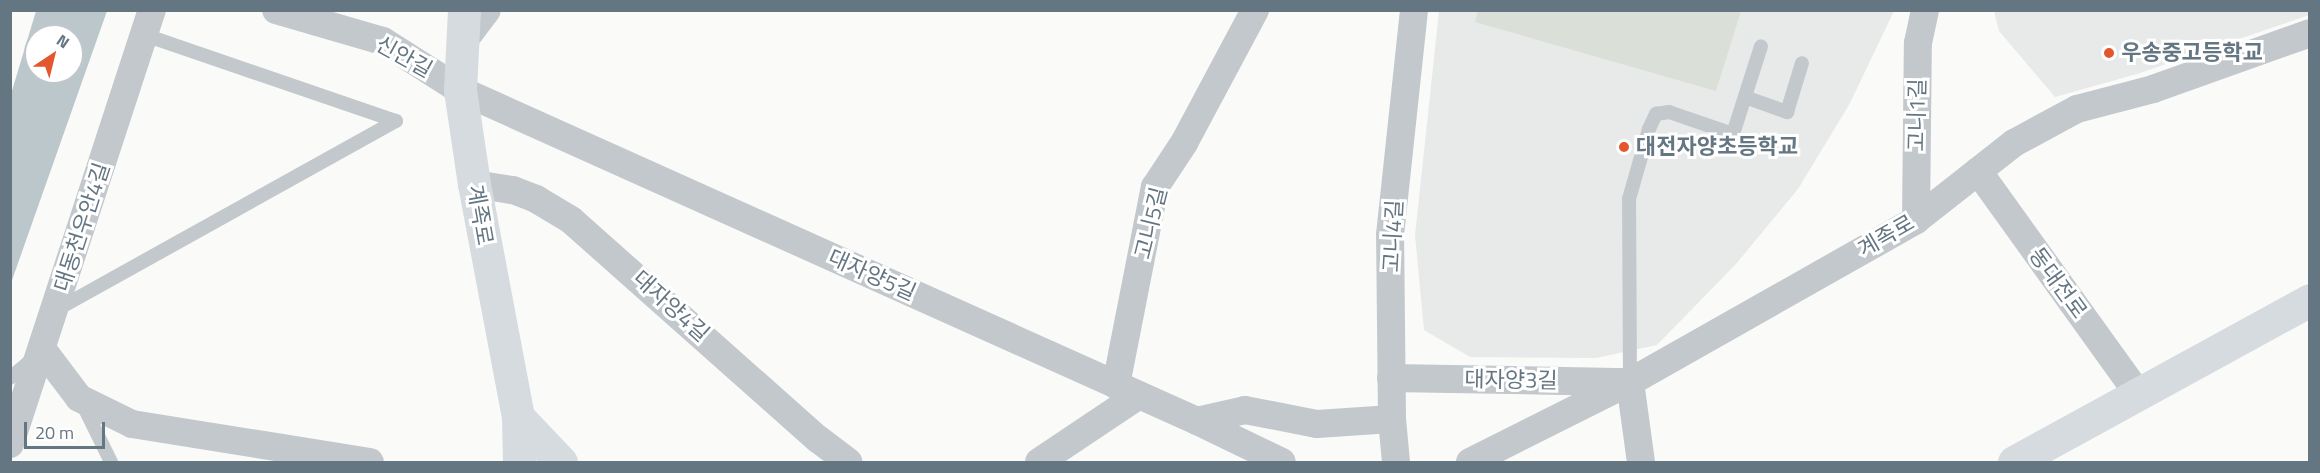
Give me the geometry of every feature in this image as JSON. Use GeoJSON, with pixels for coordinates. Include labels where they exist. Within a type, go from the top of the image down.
{"type":"FeatureCollection","features":[{"type":"Feature","properties":{"kind":"main road","name":"계족로"},"geometry":{"type":"LineString","coordinates":[[464,10],[460,90],[474,184],[518,417],[519,462]]}},
{"type":"Feature","properties":{"kind":"main road"},"geometry":{"type":"LineString","coordinates":[[2014,462],[2310,300]]}},
{"type":"Feature","properties":{"kind":"main road","name":"계족로"},"geometry":{"type":"LineString","coordinates":[[518,417],[535,462]]}},
{"type":"Feature","properties":{"kind":"main road"},"geometry":{"type":"LineString","coordinates":[[496,462],[518,417],[561,462]]}},
{"type":"Feature","properties":{"kind":"street","name":"신안길"},"geometry":{"type":"LineString","coordinates":[[276,10],[383,41],[460,90]]}},
{"type":"Feature","properties":{"kind":"street"},"geometry":{"type":"LineString","coordinates":[[462,43],[487,10]]}},
{"type":"Feature","properties":{"kind":"street","name":"고니5길"},"geometry":{"type":"LineString","coordinates":[[1127,390],[1155,187],[1184,143],[1255,10]]}},
{"type":"Feature","properties":{"kind":"street","name":"고니4길"},"geometry":{"type":"LineString","coordinates":[[1396,462],[1392,419],[1390,235],[1414,10]]}},
{"type":"Feature","properties":{"kind":"street","name":"고니1길"},"geometry":{"type":"LineString","coordinates":[[1916,219],[1918,44],[1925,10]]}},
{"type":"Feature","properties":{"kind":"street","name":"대동천우안4길"},"geometry":{"type":"LineString","coordinates":[[10,444],[148,23]]}},
{"type":"Feature","properties":{"kind":"street","name":"계족로"},"geometry":{"type":"LineString","coordinates":[[1470,462],[1630,382],[1916,219],[2014,143],[2077,109],[2153,89],[2310,33]]}},
{"type":"Feature","properties":{"kind":"street","name":"대자양5길"},"geometry":{"type":"LineString","coordinates":[[460,90],[1197,421],[1282,462]]}},
{"type":"Feature","properties":{"kind":"street","name":"동대전로"},"geometry":{"type":"LineString","coordinates":[[1978,171],[2138,394]]}},
{"type":"Feature","properties":{"kind":"street","name":"대자양4길"},"geometry":{"type":"LineString","coordinates":[[474,184],[513,190],[536,199],[571,220],[818,439],[848,462]]}},
{"type":"Feature","properties":{"kind":"street"},"geometry":{"type":"LineString","coordinates":[[41,352],[80,398],[132,424],[370,462]]}},
{"type":"Feature","properties":{"kind":"street","name":"대자양3길"},"geometry":{"type":"LineString","coordinates":[[1391,378],[1630,382]]}},
{"type":"Feature","properties":{"kind":"street"},"geometry":{"type":"LineString","coordinates":[[1630,382],[1641,462]]}},
{"type":"Feature","properties":{"kind":"street"},"geometry":{"type":"LineString","coordinates":[[1039,462],[1127,390]]}},
{"type":"Feature","properties":{"kind":"street"},"geometry":{"type":"LineString","coordinates":[[1197,421],[1245,410],[1317,424],[1392,419]]}},
{"type":"Feature","properties":{"kind":"lane"},"geometry":{"type":"LineString","coordinates":[[55,311],[396,122],[148,23]]}},
{"type":"Feature","properties":{"kind":"lane"},"geometry":{"type":"LineString","coordinates":[[1630,382],[1629,199],[1649,129],[1656,114],[1669,112],[1733,134],[1761,46]]}},
{"type":"Feature","properties":{"kind":"lane"},"geometry":{"type":"LineString","coordinates":[[1745,97],[1787,111],[1802,63]]}},
{"type":"Feature","properties":{"kind":"lane"},"geometry":{"type":"LineString","coordinates":[[10,378],[41,352]]}},
{"type":"Feature","properties":{"kind":"lane"},"geometry":{"type":"LineString","coordinates":[[80,398],[111,462]]}},
{"type":"Feature","properties":{"kind":"shaded area"},"geometry":{"type":"Polygon","coordinates":[[[1478,10],[1741,11],[1716,91],[1475,22],[1478,10]]]}},
{"type":"Feature","properties":{"kind":"shaded area","name":"우송중고등학교"},"geometry":{"type":"Polygon","coordinates":[[[2309,10],[2309,15],[2137,74],[2055,97],[1999,31],[1994,11],[2309,10]]]}},
{"type":"Feature","properties":{"kind":"shaded area"},"geometry":{"type":"Polygon","coordinates":[[[36,11],[107,11],[84,76],[84,24],[32,24],[36,11]]]}},
{"type":"Feature","properties":{"kind":"shaded area","name":"대전자양초등학교"},"geometry":{"type":"Polygon","coordinates":[[[1439,11],[1894,11],[1849,105],[1798,189],[1736,264],[1657,345],[1596,358],[1470,357],[1424,330],[1415,235],[1439,11]]]}},
{"type":"Feature","properties":{"kind":"shaded area"},"geometry":{"type":"Polygon","coordinates":[[[24,51],[24,84],[81,84],[11,283],[11,94],[24,51]]]}},
{"type":"Feature","properties":{"kind":"place","name":"우송중고등학교"},"geometry":{"type":"Point","coordinates":[2109,53]}},
{"type":"Feature","properties":{"kind":"place","name":"대전자양초등학교"},"geometry":{"type":"Point","coordinates":[1624,147]}}]}
